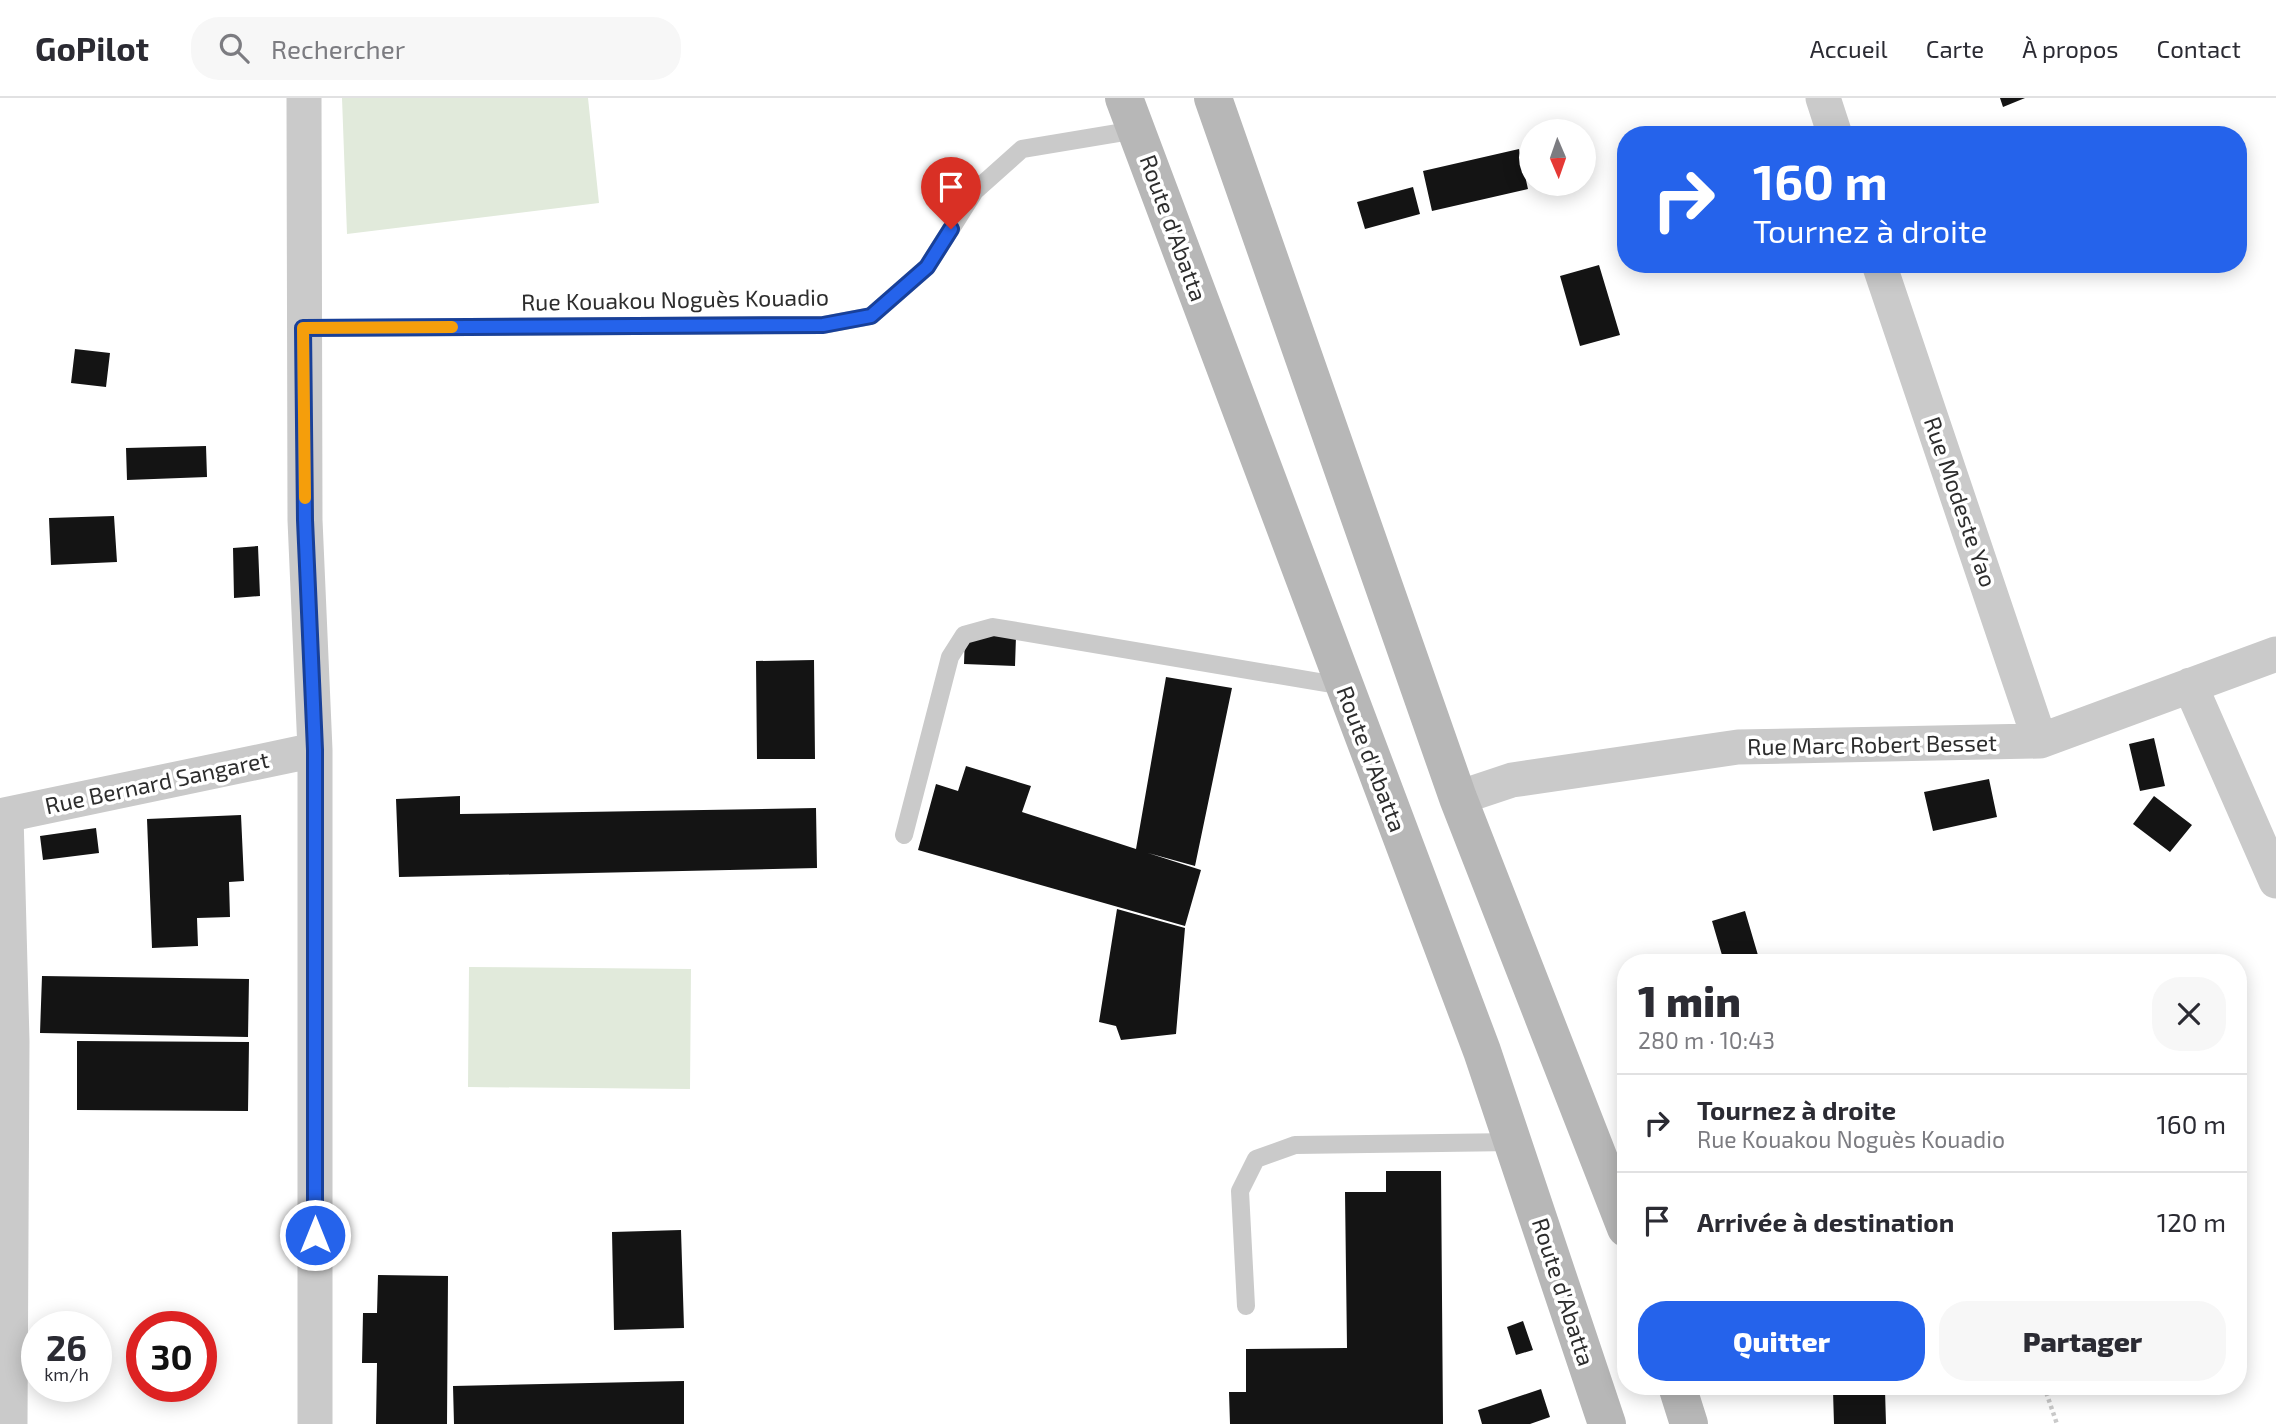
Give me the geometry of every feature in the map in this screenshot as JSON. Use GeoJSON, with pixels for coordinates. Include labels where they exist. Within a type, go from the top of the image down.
{"type":"FeatureCollection","features":[{"type":"Feature","properties":{"kind":"street"},"geometry":{"type":"LineString","coordinates":[[304,98],[305,520],[315,750],[316,1424]]}},
{"type":"Feature","properties":{"kind":"street"},"geometry":{"type":"LineString","coordinates":[[1213,98],[1458,798],[1617,1205]]}},
{"type":"Feature","properties":{"kind":"street"},"geometry":{"type":"LineString","coordinates":[[1823,98],[1832,126]]}},
{"type":"Feature","properties":{"kind":"street","name":"Route d'Abatta"},"geometry":{"type":"LineString","coordinates":[[1130,114],[1514,1142],[1607,1424]]}},
{"type":"Feature","properties":{"kind":"street","name":"Rue Modeste Yao"},"geometry":{"type":"LineString","coordinates":[[1882,273],[2040,741]]}},
{"type":"Feature","properties":{"kind":"street","name":"Rue Marc Robert Besset"},"geometry":{"type":"LineString","coordinates":[[1458,798],[1511,780],[1738,747],[2040,741],[2276,654]]}},
{"type":"Feature","properties":{"kind":"street"},"geometry":{"type":"LineString","coordinates":[[2190,685],[2276,881]]}},
{"type":"Feature","properties":{"kind":"street","name":"Rue Bernard Sangaret"},"geometry":{"type":"LineString","coordinates":[[3,815],[315,750]]}},
{"type":"Feature","properties":{"kind":"street"},"geometry":{"type":"LineString","coordinates":[[3,815],[12,1041],[10,1424]]}},
{"type":"Feature","properties":{"kind":"street"},"geometry":{"type":"LineString","coordinates":[[1680,1395],[1689,1424]]}},
{"type":"Feature","properties":{"kind":"lane","name":"Rue Kouakou Noguès Kouadio"},"geometry":{"type":"LineString","coordinates":[[303,328],[823,325],[871,316],[927,267],[975,191],[1023,149],[1130,114]]}},
{"type":"Feature","properties":{"kind":"lane"},"geometry":{"type":"LineString","coordinates":[[904,835],[950,657],[964,635],[993,627],[1343,686]]}},
{"type":"Feature","properties":{"kind":"lane"},"geometry":{"type":"LineString","coordinates":[[1246,1306],[1240,1191],[1256,1159],[1294,1145],[1514,1142]]}},
{"type":"Feature","properties":{"kind":"path"},"geometry":{"type":"LineString","coordinates":[[2047,1395],[2057,1424]]}},
{"type":"Feature","properties":{"kind":"green space"},"geometry":{"type":"Polygon","coordinates":[[[342,98],[588,98],[599,203],[347,234],[342,98]]]}},
{"type":"Feature","properties":{"kind":"green space"},"geometry":{"type":"Polygon","coordinates":[[[469,967],[691,969],[690,1089],[468,1087],[469,967]]]}},
{"type":"Feature","properties":{"kind":"building"},"geometry":{"type":"Polygon","coordinates":[[[2000,98],[2025,98],[2003,107],[2000,98]]]}},
{"type":"Feature","properties":{"kind":"building"},"geometry":{"type":"Polygon","coordinates":[[[1519,149],[1519,191],[1432,211],[1423,171],[1519,149]]]}},
{"type":"Feature","properties":{"kind":"building"},"geometry":{"type":"Polygon","coordinates":[[[1413,187],[1420,214],[1365,229],[1357,202],[1413,187]]]}},
{"type":"Feature","properties":{"kind":"building"},"geometry":{"type":"Polygon","coordinates":[[[1599,265],[1620,335],[1580,346],[1560,276],[1599,265]]]}},
{"type":"Feature","properties":{"kind":"building"},"geometry":{"type":"Polygon","coordinates":[[[75,349],[110,353],[106,387],[71,383],[75,349]]]}},
{"type":"Feature","properties":{"kind":"building"},"geometry":{"type":"Polygon","coordinates":[[[206,446],[207,477],[127,480],[126,448],[206,446]]]}},
{"type":"Feature","properties":{"kind":"building"},"geometry":{"type":"Polygon","coordinates":[[[114,516],[117,562],[51,565],[49,518],[114,516]]]}},
{"type":"Feature","properties":{"kind":"building"},"geometry":{"type":"Polygon","coordinates":[[[258,546],[260,596],[234,598],[233,548],[258,546]]]}},
{"type":"Feature","properties":{"kind":"building"},"geometry":{"type":"Polygon","coordinates":[[[965,635],[1016,636],[1015,666],[964,664],[965,635]]]}},
{"type":"Feature","properties":{"kind":"building"},"geometry":{"type":"Polygon","coordinates":[[[814,660],[815,759],[757,759],[756,661],[814,660]]]}},
{"type":"Feature","properties":{"kind":"building"},"geometry":{"type":"Polygon","coordinates":[[[1166,677],[1232,688],[1195,866],[1148,853],[1201,870],[1185,926],[918,850],[936,784],[958,791],[966,766],[1031,786],[1022,812],[1136,849],[1166,677]]]}},
{"type":"Feature","properties":{"kind":"building"},"geometry":{"type":"Polygon","coordinates":[[[2154,738],[2165,786],[2140,791],[2129,744],[2154,738]]]}},
{"type":"Feature","properties":{"kind":"building"},"geometry":{"type":"Polygon","coordinates":[[[1989,779],[1997,817],[1933,831],[1924,792],[1989,779]]]}},
{"type":"Feature","properties":{"kind":"building"},"geometry":{"type":"Polygon","coordinates":[[[460,796],[460,814],[816,808],[817,868],[399,877],[396,799],[460,796]]]}},
{"type":"Feature","properties":{"kind":"building"},"geometry":{"type":"Polygon","coordinates":[[[2154,796],[2192,825],[2170,852],[2133,824],[2154,796]]]}},
{"type":"Feature","properties":{"kind":"building"},"geometry":{"type":"Polygon","coordinates":[[[241,815],[244,881],[229,882],[230,917],[197,918],[198,946],[152,948],[147,819],[241,815]]]}},
{"type":"Feature","properties":{"kind":"building"},"geometry":{"type":"Polygon","coordinates":[[[96,828],[99,853],[43,860],[40,836],[96,828]]]}},
{"type":"Feature","properties":{"kind":"building"},"geometry":{"type":"Polygon","coordinates":[[[1117,909],[1185,928],[1176,1034],[1121,1040],[1116,1026],[1099,1022],[1117,909]]]}},
{"type":"Feature","properties":{"kind":"building"},"geometry":{"type":"Polygon","coordinates":[[[1745,911],[1758,954],[1722,954],[1712,921],[1745,911]]]}},
{"type":"Feature","properties":{"kind":"building"},"geometry":{"type":"Polygon","coordinates":[[[42,976],[249,979],[248,1037],[40,1033],[42,976]]]}},
{"type":"Feature","properties":{"kind":"building"},"geometry":{"type":"Polygon","coordinates":[[[77,1041],[249,1042],[248,1111],[77,1110],[77,1041]]]}},
{"type":"Feature","properties":{"kind":"building"},"geometry":{"type":"Polygon","coordinates":[[[1386,1171],[1441,1171],[1443,1424],[1230,1424],[1229,1392],[1246,1392],[1246,1349],[1347,1348],[1345,1192],[1386,1192],[1386,1171]]]}},
{"type":"Feature","properties":{"kind":"building"},"geometry":{"type":"Polygon","coordinates":[[[681,1230],[684,1328],[614,1330],[612,1232],[681,1230]]]}},
{"type":"Feature","properties":{"kind":"building"},"geometry":{"type":"Polygon","coordinates":[[[378,1275],[448,1276],[447,1424],[376,1424],[377,1363],[362,1363],[363,1313],[377,1313],[378,1275]]]}},
{"type":"Feature","properties":{"kind":"building"},"geometry":{"type":"Polygon","coordinates":[[[1523,1321],[1533,1350],[1516,1355],[1507,1327],[1523,1321]]]}},
{"type":"Feature","properties":{"kind":"building"},"geometry":{"type":"Polygon","coordinates":[[[684,1381],[684,1424],[454,1424],[453,1386],[684,1381]]]}},
{"type":"Feature","properties":{"kind":"building"},"geometry":{"type":"Polygon","coordinates":[[[1541,1389],[1550,1417],[1530,1424],[1482,1424],[1478,1410],[1541,1389]]]}},
{"type":"Feature","properties":{"kind":"building"},"geometry":{"type":"Polygon","coordinates":[[[1833,1395],[1885,1395],[1886,1424],[1834,1424],[1833,1395]]]}},
{"type":"Feature","properties":{"kind":"slow traffic"},"geometry":{"type":"LineString","coordinates":[[305,498],[303,328],[452,327]]}},
{"type":"Feature","properties":{"kind":"route"},"geometry":{"type":"LineString","coordinates":[[315,1235],[315,750],[305,520],[303,328],[823,325],[871,316],[927,267],[951,229]]}}]}
